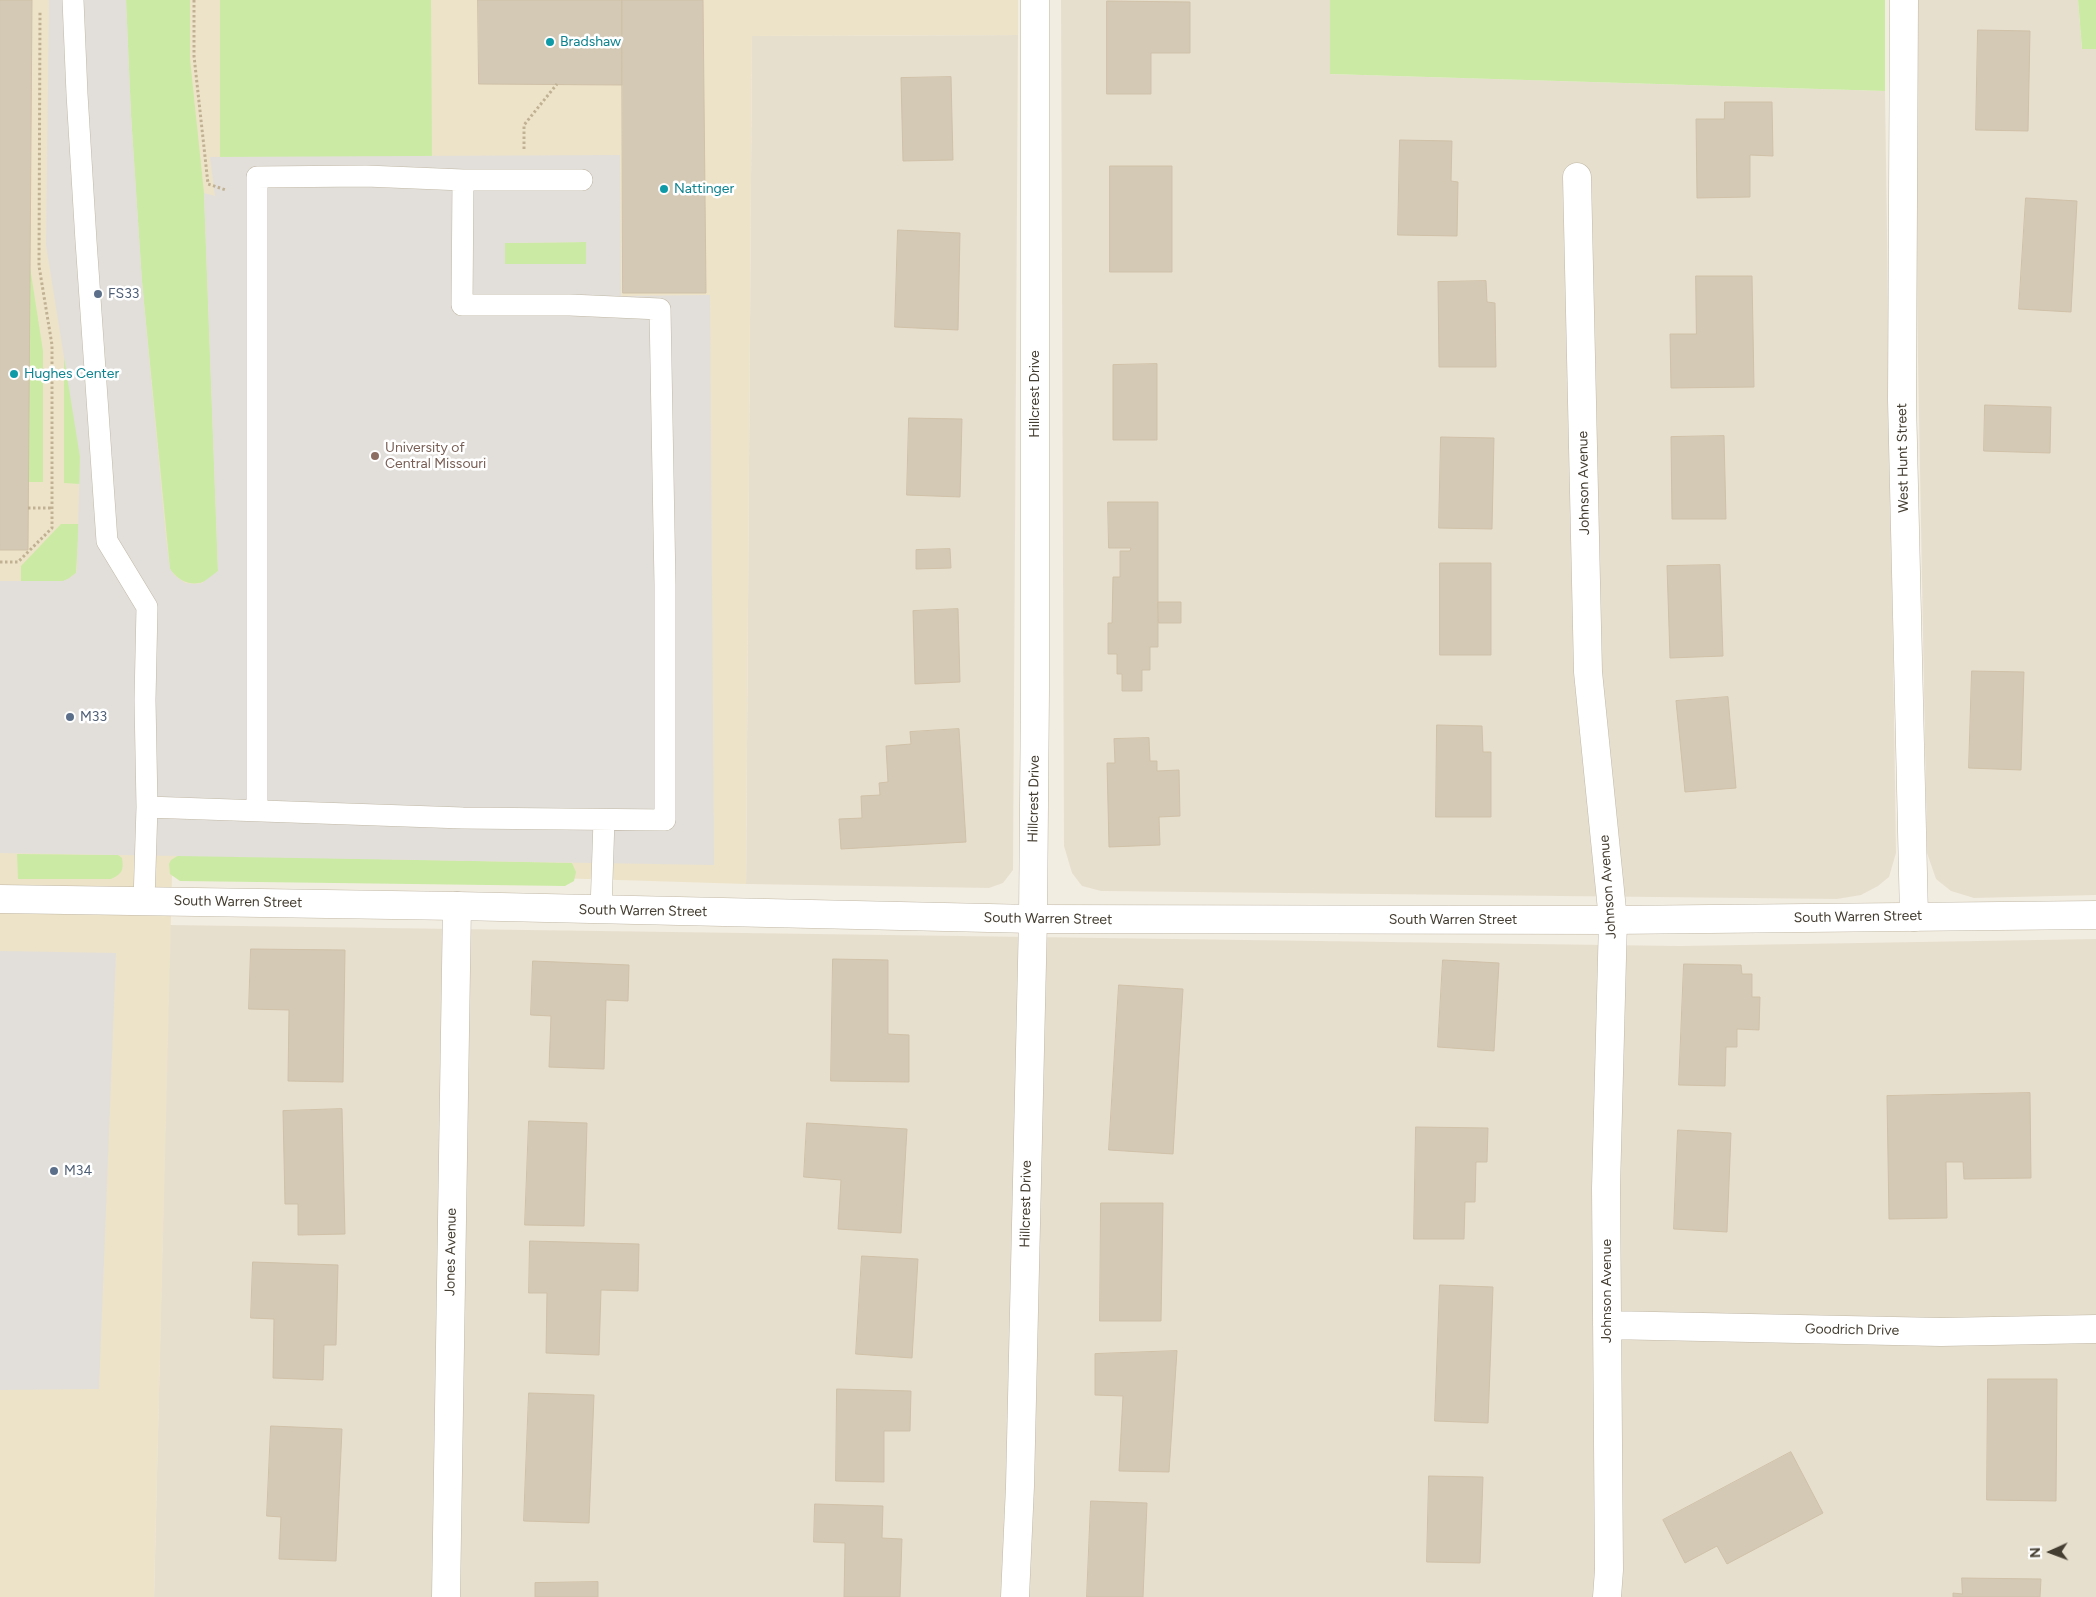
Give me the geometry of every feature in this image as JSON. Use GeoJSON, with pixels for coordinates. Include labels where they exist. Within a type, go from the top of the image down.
{"type":"FeatureCollection","features":[{"type":"Feature","properties":{"kind":"street","name":"Hillcrest Drive"},"geometry":{"type":"LineString","coordinates":[[1015,1597],[1020,1486],[1033,920],[1035,691],[1035,0]]}},
{"type":"Feature","properties":{"kind":"street","name":"West Hunt Street"},"geometry":{"type":"LineString","coordinates":[[1904,0],[1902,400],[1914,916]]}},
{"type":"Feature","properties":{"kind":"street","name":"Johnson Avenue"},"geometry":{"type":"LineString","coordinates":[[1577,177],[1588,672],[1614,920],[1606,1188],[1608,1597]]}},
{"type":"Feature","properties":{"kind":"street","name":"South Warren Street"},"geometry":{"type":"LineString","coordinates":[[0,899],[457,906],[1033,920],[1614,920],[2096,915]]}},
{"type":"Feature","properties":{"kind":"street","name":"Jones Avenue"},"geometry":{"type":"LineString","coordinates":[[446,1597],[457,906]]}},
{"type":"Feature","properties":{"kind":"street","name":"Goodrich Drive"},"geometry":{"type":"LineString","coordinates":[[1607,1325],[1941,1332],[2096,1329]]}},
{"type":"Feature","properties":{"kind":"lane"},"geometry":{"type":"LineString","coordinates":[[73,0],[84,212],[108,541],[147,607],[145,700],[147,807],[144,901]]}},
{"type":"Feature","properties":{"kind":"lane"},"geometry":{"type":"LineString","coordinates":[[257,811],[257,177],[366,176],[463,180],[582,180]]}},
{"type":"Feature","properties":{"kind":"lane"},"geometry":{"type":"LineString","coordinates":[[147,807],[463,818],[568,817],[604,820],[665,820],[665,585],[660,309],[462,305],[463,180]]}},
{"type":"Feature","properties":{"kind":"lane"},"geometry":{"type":"LineString","coordinates":[[601,910],[604,820]]}},
{"type":"Feature","properties":{"kind":"path"},"geometry":{"type":"LineString","coordinates":[[194,0],[194,56],[208,184],[257,201]]}},
{"type":"Feature","properties":{"kind":"path"},"geometry":{"type":"LineString","coordinates":[[0,562],[18,562],[52,528],[52,345],[39,266],[40,10]]}},
{"type":"Feature","properties":{"kind":"path"},"geometry":{"type":"LineString","coordinates":[[523,180],[524,125],[557,84]]}},
{"type":"Feature","properties":{"kind":"path"},"geometry":{"type":"LineString","coordinates":[[28,508],[52,508]]}},
{"type":"Feature","properties":{"kind":"shaded area","name":"University of Central Missouri"},"geometry":{"type":"Polygon","coordinates":[[[0,0],[1018,0],[1018,35],[752,36],[746,884],[459,875],[172,876],[154,1597],[0,1597],[0,0]]]}},
{"type":"Feature","properties":{"kind":"shaded area"},"geometry":{"type":"Polygon","coordinates":[[[49,0],[126,0],[131,115],[142,282],[166,539],[170,569],[175,576],[185,583],[202,583],[218,571],[204,193],[215,196],[210,157],[620,155],[621,296],[710,295],[714,865],[0,853],[0,581],[63,581],[76,573],[77,568],[80,457],[46,245],[49,0]],[[586,242],[505,243],[505,264],[586,264],[586,242]]]}},
{"type":"Feature","properties":{"kind":"shaded area"},"geometry":{"type":"Polygon","coordinates":[[[1061,0],[1330,0],[1330,74],[1885,91],[1896,853],[1889,877],[1878,886],[1861,895],[1837,899],[1101,891],[1082,886],[1072,873],[1064,846],[1061,0]]]}},
{"type":"Feature","properties":{"kind":"shaded area"},"geometry":{"type":"Polygon","coordinates":[[[1916,0],[2078,0],[2082,49],[2096,49],[2096,895],[1974,898],[1951,891],[1936,879],[1927,853],[1917,307],[1916,0]]]}},
{"type":"Feature","properties":{"kind":"shaded area"},"geometry":{"type":"Polygon","coordinates":[[[1018,35],[1013,870],[1003,883],[989,888],[746,884],[752,36],[1018,35]]]}},
{"type":"Feature","properties":{"kind":"shaded area"},"geometry":{"type":"Polygon","coordinates":[[[170,925],[1680,946],[2096,939],[2096,1597],[154,1597],[170,925]]]}},
{"type":"Feature","properties":{"kind":"shaded area","name":"M34"},"geometry":{"type":"Polygon","coordinates":[[[0,951],[116,953],[99,1389],[0,1390],[0,951]]]}},
{"type":"Feature","properties":{"kind":"green space"},"geometry":{"type":"Polygon","coordinates":[[[126,0],[190,0],[190,59],[204,193],[218,571],[206,581],[194,584],[181,580],[170,569],[142,282],[131,115],[126,0]]]}},
{"type":"Feature","properties":{"kind":"green space"},"geometry":{"type":"Polygon","coordinates":[[[220,0],[431,0],[432,157],[220,157],[220,0]]]}},
{"type":"Feature","properties":{"kind":"green space"},"geometry":{"type":"Polygon","coordinates":[[[1330,0],[1885,0],[1885,91],[1330,74],[1330,0]]]}},
{"type":"Feature","properties":{"kind":"green space"},"geometry":{"type":"Polygon","coordinates":[[[2078,0],[2096,0],[2096,49],[2082,49],[2078,0]]]}},
{"type":"Feature","properties":{"kind":"green space"},"geometry":{"type":"Polygon","coordinates":[[[586,242],[586,264],[505,264],[505,243],[586,242]]]}},
{"type":"Feature","properties":{"kind":"green space"},"geometry":{"type":"Polygon","coordinates":[[[30,267],[43,351],[43,482],[28,482],[30,267]]]}},
{"type":"Feature","properties":{"kind":"green space"},"geometry":{"type":"Polygon","coordinates":[[[64,354],[80,450],[80,484],[64,483],[64,354]]]}},
{"type":"Feature","properties":{"kind":"green space"},"geometry":{"type":"Polygon","coordinates":[[[61,524],[79,524],[76,573],[63,581],[21,581],[21,566],[61,524]]]}},
{"type":"Feature","properties":{"kind":"green space"},"geometry":{"type":"Polygon","coordinates":[[[17,854],[118,855],[122,858],[123,866],[120,873],[111,879],[18,879],[17,854]]]}},
{"type":"Feature","properties":{"kind":"green space"},"geometry":{"type":"Polygon","coordinates":[[[179,855],[572,863],[576,872],[574,881],[565,886],[180,881],[170,874],[169,864],[171,860],[179,855]]]}},
{"type":"Feature","properties":{"kind":"building","name":"Hughes Center"},"geometry":{"type":"Polygon","coordinates":[[[0,0],[32,0],[28,550],[0,550],[0,0]]]}},
{"type":"Feature","properties":{"kind":"building","name":"Bradshaw"},"geometry":{"type":"Polygon","coordinates":[[[478,0],[622,0],[622,85],[479,84],[478,0]]]}},
{"type":"Feature","properties":{"kind":"building","name":"Nattinger"},"geometry":{"type":"Polygon","coordinates":[[[622,0],[703,0],[706,293],[623,293],[622,0]]]}},
{"type":"Feature","properties":{"kind":"building"},"geometry":{"type":"Polygon","coordinates":[[[1107,1],[1190,2],[1190,53],[1151,53],[1151,94],[1107,94],[1107,1]]]}},
{"type":"Feature","properties":{"kind":"building"},"geometry":{"type":"Polygon","coordinates":[[[1978,30],[2030,31],[2028,131],[1976,130],[1978,30]]]}},
{"type":"Feature","properties":{"kind":"building"},"geometry":{"type":"Polygon","coordinates":[[[951,77],[953,160],[903,161],[901,78],[951,77]]]}},
{"type":"Feature","properties":{"kind":"building"},"geometry":{"type":"Polygon","coordinates":[[[1725,102],[1772,102],[1773,156],[1750,155],[1750,197],[1697,198],[1696,119],[1724,119],[1725,102]]]}},
{"type":"Feature","properties":{"kind":"building"},"geometry":{"type":"Polygon","coordinates":[[[1400,140],[1452,141],[1451,181],[1458,182],[1457,236],[1398,235],[1400,140]]]}},
{"type":"Feature","properties":{"kind":"building"},"geometry":{"type":"Polygon","coordinates":[[[1110,166],[1172,166],[1172,272],[1110,272],[1110,166]]]}},
{"type":"Feature","properties":{"kind":"building"},"geometry":{"type":"Polygon","coordinates":[[[2026,198],[2077,201],[2071,312],[2019,309],[2026,198]]]}},
{"type":"Feature","properties":{"kind":"building"},"geometry":{"type":"Polygon","coordinates":[[[898,230],[960,233],[958,330],[895,327],[898,230]]]}},
{"type":"Feature","properties":{"kind":"building"},"geometry":{"type":"Polygon","coordinates":[[[1696,276],[1752,276],[1754,387],[1671,388],[1670,334],[1696,334],[1696,276]]]}},
{"type":"Feature","properties":{"kind":"building"},"geometry":{"type":"Polygon","coordinates":[[[1486,281],[1487,302],[1495,303],[1496,367],[1439,367],[1438,282],[1486,281]]]}},
{"type":"Feature","properties":{"kind":"building"},"geometry":{"type":"Polygon","coordinates":[[[1157,364],[1157,440],[1113,440],[1113,365],[1157,364]]]}},
{"type":"Feature","properties":{"kind":"building"},"geometry":{"type":"Polygon","coordinates":[[[1985,405],[2051,407],[2050,453],[1984,451],[1985,405]]]}},
{"type":"Feature","properties":{"kind":"building"},"geometry":{"type":"Polygon","coordinates":[[[909,418],[962,419],[960,497],[907,495],[909,418]]]}},
{"type":"Feature","properties":{"kind":"building"},"geometry":{"type":"Polygon","coordinates":[[[1724,436],[1726,519],[1672,519],[1671,437],[1724,436]]]}},
{"type":"Feature","properties":{"kind":"building"},"geometry":{"type":"Polygon","coordinates":[[[1441,437],[1494,438],[1492,529],[1439,528],[1441,437]]]}},
{"type":"Feature","properties":{"kind":"building"},"geometry":{"type":"Polygon","coordinates":[[[1108,502],[1158,502],[1158,647],[1150,647],[1150,670],[1142,670],[1142,691],[1122,691],[1122,674],[1117,674],[1117,654],[1108,654],[1108,623],[1112,623],[1113,577],[1120,577],[1120,551],[1130,551],[1131,548],[1109,548],[1108,502]]]}},
{"type":"Feature","properties":{"kind":"building"},"geometry":{"type":"Polygon","coordinates":[[[950,549],[951,568],[916,569],[916,550],[950,549]]]}},
{"type":"Feature","properties":{"kind":"building"},"geometry":{"type":"Polygon","coordinates":[[[1440,563],[1491,563],[1491,655],[1440,655],[1440,563]]]}},
{"type":"Feature","properties":{"kind":"building"},"geometry":{"type":"Polygon","coordinates":[[[1720,565],[1723,656],[1670,658],[1667,566],[1720,565]]]}},
{"type":"Feature","properties":{"kind":"building"},"geometry":{"type":"Polygon","coordinates":[[[1158,602],[1181,602],[1181,623],[1159,623],[1158,602]]]}},
{"type":"Feature","properties":{"kind":"building"},"geometry":{"type":"Polygon","coordinates":[[[958,609],[960,682],[915,684],[913,611],[958,609]]]}},
{"type":"Feature","properties":{"kind":"building"},"geometry":{"type":"Polygon","coordinates":[[[1972,671],[2024,672],[2021,770],[1969,768],[1972,671]]]}},
{"type":"Feature","properties":{"kind":"building"},"geometry":{"type":"Polygon","coordinates":[[[1728,697],[1736,788],[1685,792],[1676,701],[1728,697]]]}},
{"type":"Feature","properties":{"kind":"building"},"geometry":{"type":"Polygon","coordinates":[[[1437,725],[1482,726],[1483,752],[1491,752],[1491,817],[1436,817],[1437,725]]]}},
{"type":"Feature","properties":{"kind":"building"},"geometry":{"type":"Polygon","coordinates":[[[959,729],[966,842],[841,849],[839,819],[862,818],[861,796],[880,795],[879,783],[888,782],[886,746],[911,744],[910,732],[959,729]]]}},
{"type":"Feature","properties":{"kind":"building"},"geometry":{"type":"Polygon","coordinates":[[[1149,738],[1150,761],[1157,761],[1157,771],[1179,770],[1180,816],[1159,817],[1160,845],[1109,847],[1107,763],[1115,763],[1114,739],[1149,738]]]}},
{"type":"Feature","properties":{"kind":"building"},"geometry":{"type":"Polygon","coordinates":[[[251,949],[345,950],[343,1082],[288,1081],[289,1010],[249,1009],[251,949]]]}},
{"type":"Feature","properties":{"kind":"building"},"geometry":{"type":"Polygon","coordinates":[[[833,959],[888,960],[888,1034],[909,1035],[909,1082],[831,1081],[833,959]]]}},
{"type":"Feature","properties":{"kind":"building"},"geometry":{"type":"Polygon","coordinates":[[[1443,960],[1499,963],[1494,1051],[1438,1047],[1443,960]]]}},
{"type":"Feature","properties":{"kind":"building"},"geometry":{"type":"Polygon","coordinates":[[[533,961],[629,965],[628,1001],[606,1000],[604,1069],[549,1067],[551,1016],[531,1015],[533,961]]]}},
{"type":"Feature","properties":{"kind":"building"},"geometry":{"type":"Polygon","coordinates":[[[1684,964],[1741,965],[1742,974],[1752,974],[1752,997],[1760,997],[1759,1030],[1737,1029],[1737,1047],[1726,1047],[1725,1086],[1679,1085],[1684,964]]]}},
{"type":"Feature","properties":{"kind":"building"},"geometry":{"type":"Polygon","coordinates":[[[1119,985],[1183,989],[1173,1154],[1109,1150],[1119,985]]]}},
{"type":"Feature","properties":{"kind":"building"},"geometry":{"type":"Polygon","coordinates":[[[2030,1093],[2031,1178],[1964,1179],[1963,1162],[1946,1162],[1947,1218],[1889,1219],[1887,1096],[2030,1093]]]}},
{"type":"Feature","properties":{"kind":"building"},"geometry":{"type":"Polygon","coordinates":[[[342,1109],[345,1234],[298,1235],[298,1204],[285,1204],[283,1111],[342,1109]]]}},
{"type":"Feature","properties":{"kind":"building"},"geometry":{"type":"Polygon","coordinates":[[[529,1121],[587,1123],[584,1226],[525,1225],[529,1121]]]}},
{"type":"Feature","properties":{"kind":"building"},"geometry":{"type":"Polygon","coordinates":[[[807,1123],[907,1129],[901,1233],[838,1229],[841,1180],[804,1177],[807,1123]]]}},
{"type":"Feature","properties":{"kind":"building"},"geometry":{"type":"Polygon","coordinates":[[[1416,1127],[1488,1128],[1487,1162],[1476,1162],[1475,1202],[1465,1202],[1464,1239],[1414,1239],[1416,1127]]]}},
{"type":"Feature","properties":{"kind":"building"},"geometry":{"type":"Polygon","coordinates":[[[1678,1130],[1731,1133],[1727,1232],[1674,1229],[1678,1130]]]}},
{"type":"Feature","properties":{"kind":"building"},"geometry":{"type":"Polygon","coordinates":[[[1101,1203],[1163,1203],[1161,1321],[1100,1321],[1101,1203]]]}},
{"type":"Feature","properties":{"kind":"building"},"geometry":{"type":"Polygon","coordinates":[[[530,1241],[639,1244],[638,1291],[601,1290],[599,1355],[546,1353],[547,1293],[529,1293],[530,1241]]]}},
{"type":"Feature","properties":{"kind":"building"},"geometry":{"type":"Polygon","coordinates":[[[862,1256],[918,1259],[912,1358],[856,1354],[862,1256]]]}},
{"type":"Feature","properties":{"kind":"building"},"geometry":{"type":"Polygon","coordinates":[[[253,1262],[338,1265],[336,1345],[324,1345],[323,1380],[273,1378],[274,1319],[251,1318],[253,1262]]]}},
{"type":"Feature","properties":{"kind":"building"},"geometry":{"type":"Polygon","coordinates":[[[1440,1285],[1493,1287],[1488,1423],[1435,1421],[1440,1285]]]}},
{"type":"Feature","properties":{"kind":"building"},"geometry":{"type":"Polygon","coordinates":[[[1177,1351],[1169,1472],[1119,1471],[1123,1396],[1095,1395],[1095,1354],[1177,1351]]]}},
{"type":"Feature","properties":{"kind":"building"},"geometry":{"type":"Polygon","coordinates":[[[1988,1379],[2057,1379],[2056,1501],[1987,1500],[1988,1379]]]}},
{"type":"Feature","properties":{"kind":"building"},"geometry":{"type":"Polygon","coordinates":[[[837,1389],[911,1391],[910,1431],[884,1431],[884,1482],[836,1481],[837,1389]]]}},
{"type":"Feature","properties":{"kind":"building"},"geometry":{"type":"Polygon","coordinates":[[[529,1393],[594,1395],[589,1523],[524,1521],[529,1393]]]}},
{"type":"Feature","properties":{"kind":"building"},"geometry":{"type":"Polygon","coordinates":[[[271,1426],[342,1429],[336,1561],[279,1559],[281,1517],[267,1516],[271,1426]]]}},
{"type":"Feature","properties":{"kind":"building"},"geometry":{"type":"Polygon","coordinates":[[[1791,1452],[1823,1513],[1727,1564],[1717,1546],[1685,1563],[1663,1520],[1791,1452]]]}},
{"type":"Feature","properties":{"kind":"building"},"geometry":{"type":"Polygon","coordinates":[[[1429,1476],[1483,1477],[1480,1563],[1427,1562],[1429,1476]]]}},
{"type":"Feature","properties":{"kind":"building"},"geometry":{"type":"Polygon","coordinates":[[[1091,1501],[1147,1503],[1143,1597],[1087,1597],[1091,1501]]]}},
{"type":"Feature","properties":{"kind":"building"},"geometry":{"type":"Polygon","coordinates":[[[815,1504],[883,1506],[882,1538],[902,1539],[900,1597],[844,1597],[845,1543],[814,1542],[815,1504]]]}},
{"type":"Feature","properties":{"kind":"building"},"geometry":{"type":"Polygon","coordinates":[[[1962,1578],[2041,1579],[2040,1597],[1953,1597],[1953,1593],[1962,1594],[1962,1578]]]}},
{"type":"Feature","properties":{"kind":"building"},"geometry":{"type":"Polygon","coordinates":[[[598,1582],[598,1597],[535,1597],[535,1583],[598,1582]]]}},
{"type":"Feature","properties":{"kind":"place","name":"Bradshaw"},"geometry":{"type":"Point","coordinates":[550,42]}},
{"type":"Feature","properties":{"kind":"place","name":"Nattinger"},"geometry":{"type":"Point","coordinates":[664,189]}},
{"type":"Feature","properties":{"kind":"place","name":"FS33"},"geometry":{"type":"Point","coordinates":[98,294]}},
{"type":"Feature","properties":{"kind":"place","name":"Hughes Center"},"geometry":{"type":"Point","coordinates":[14,374]}},
{"type":"Feature","properties":{"kind":"place","name":"University of Central Missouri"},"geometry":{"type":"Point","coordinates":[375,456]}},
{"type":"Feature","properties":{"kind":"place","name":"M33"},"geometry":{"type":"Point","coordinates":[70,717]}},
{"type":"Feature","properties":{"kind":"place","name":"M34"},"geometry":{"type":"Point","coordinates":[54,1171]}}]}
